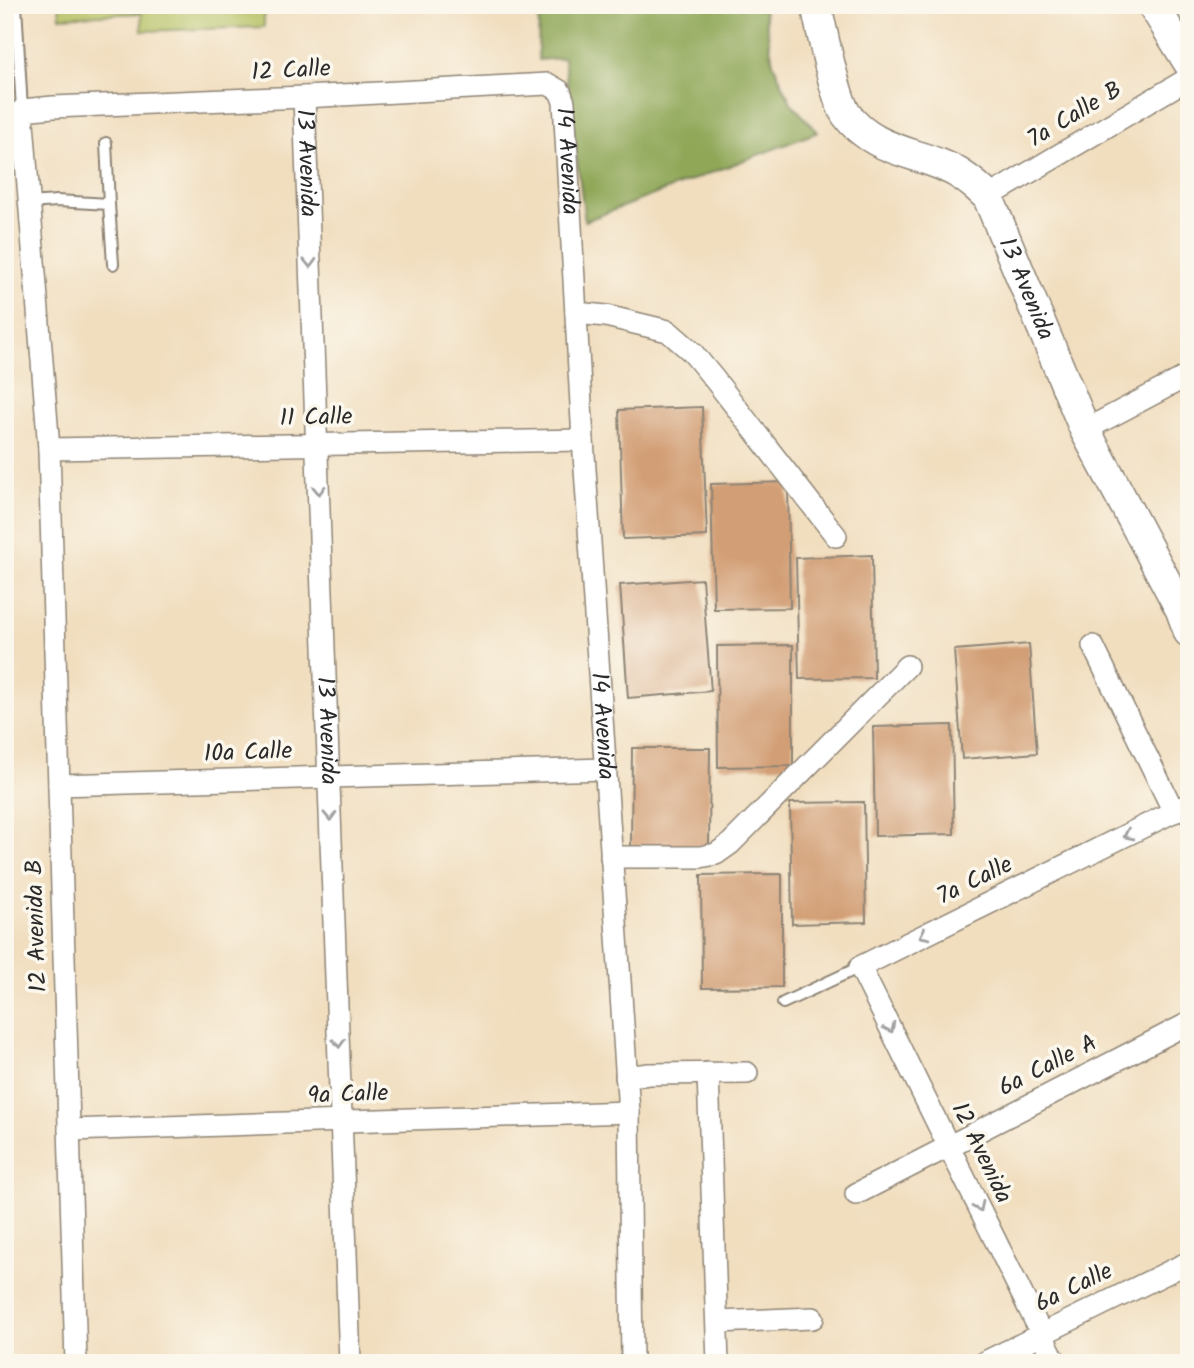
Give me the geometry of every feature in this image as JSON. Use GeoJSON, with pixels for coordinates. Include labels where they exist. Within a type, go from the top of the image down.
{"type":"FeatureCollection","features":[{"type":"Feature","properties":{"kind":"street","name":"13 Avenida"},"geometry":{"type":"LineString","coordinates":[[816,5],[845,112],[862,133],[878,144],[946,167],[971,180],[988,197],[1085,430],[1181,610],[1189,632]]}},
{"type":"Feature","properties":{"kind":"street"},"geometry":{"type":"LineString","coordinates":[[1153,5],[1189,63]]}},
{"type":"Feature","properties":{"kind":"street","name":"7a Calle B"},"geometry":{"type":"LineString","coordinates":[[988,197],[1189,78]]}},
{"type":"Feature","properties":{"kind":"street","name":"12 Calle"},"geometry":{"type":"LineString","coordinates":[[22,110],[548,84],[560,91]]}},
{"type":"Feature","properties":{"kind":"street","name":"14 Avenida"},"geometry":{"type":"LineString","coordinates":[[560,91],[564,102],[583,440],[629,1112],[632,1363]]}},
{"type":"Feature","properties":{"kind":"street","name":"13 Avenida"},"geometry":{"type":"LineString","coordinates":[[304,97],[350,1363]]}},
{"type":"Feature","properties":{"kind":"street","name":"12 Avenida B"},"geometry":{"type":"LineString","coordinates":[[22,110],[49,449],[76,1363]]}},
{"type":"Feature","properties":{"kind":"street"},"geometry":{"type":"LineString","coordinates":[[576,313],[606,316],[668,331],[692,352],[715,380],[836,536]]}},
{"type":"Feature","properties":{"kind":"street"},"geometry":{"type":"LineString","coordinates":[[1085,430],[1189,375]]}},
{"type":"Feature","properties":{"kind":"street","name":"11 Calle"},"geometry":{"type":"LineString","coordinates":[[49,449],[583,440]]}},
{"type":"Feature","properties":{"kind":"street"},"geometry":{"type":"LineString","coordinates":[[1093,646],[1181,808]]}},
{"type":"Feature","properties":{"kind":"street"},"geometry":{"type":"LineString","coordinates":[[611,857],[700,858],[716,855],[907,666]]}},
{"type":"Feature","properties":{"kind":"street","name":"10a Calle"},"geometry":{"type":"LineString","coordinates":[[59,785],[606,769]]}},
{"type":"Feature","properties":{"kind":"street","name":"7a Calle"},"geometry":{"type":"LineString","coordinates":[[860,967],[1181,808]]}},
{"type":"Feature","properties":{"kind":"street","name":"12 Avenida"},"geometry":{"type":"LineString","coordinates":[[860,967],[1056,1363]]}},
{"type":"Feature","properties":{"kind":"street","name":"6a Calle A"},"geometry":{"type":"LineString","coordinates":[[856,1194],[1189,1023]]}},
{"type":"Feature","properties":{"kind":"street"},"geometry":{"type":"LineString","coordinates":[[708,1073],[718,1363]]}},
{"type":"Feature","properties":{"kind":"street"},"geometry":{"type":"LineString","coordinates":[[626,1077],[649,1074],[747,1073]]}},
{"type":"Feature","properties":{"kind":"street","name":"9a Calle"},"geometry":{"type":"LineString","coordinates":[[69,1130],[629,1112]]}},
{"type":"Feature","properties":{"kind":"street","name":"6a Calle"},"geometry":{"type":"LineString","coordinates":[[983,1363],[1189,1262]]}},
{"type":"Feature","properties":{"kind":"street"},"geometry":{"type":"LineString","coordinates":[[717,1322],[813,1318]]}},
{"type":"Feature","properties":{"kind":"lane"},"geometry":{"type":"LineString","coordinates":[[16,5],[22,110]]}},
{"type":"Feature","properties":{"kind":"lane"},"geometry":{"type":"LineString","coordinates":[[106,143],[113,264]]}},
{"type":"Feature","properties":{"kind":"lane"},"geometry":{"type":"LineString","coordinates":[[29,203],[57,201],[109,204]]}},
{"type":"Feature","properties":{"kind":"lane","name":"7a Calle"},"geometry":{"type":"LineString","coordinates":[[783,1003],[860,967]]}},
{"type":"Feature","properties":{"kind":"green space"},"geometry":{"type":"Polygon","coordinates":[[[59,5],[139,5],[140,13],[60,17],[59,5]]]}},
{"type":"Feature","properties":{"kind":"green space"},"geometry":{"type":"Polygon","coordinates":[[[141,5],[264,5],[264,27],[142,31],[141,5]]]}},
{"type":"Feature","properties":{"kind":"green space"},"geometry":{"type":"Polygon","coordinates":[[[539,5],[763,5],[773,63],[791,103],[818,132],[585,221],[564,58],[538,60],[539,5]]]}},
{"type":"Feature","properties":{"kind":"building"},"geometry":{"type":"Polygon","coordinates":[[[702,407],[707,536],[623,539],[619,410],[702,407]]]}},
{"type":"Feature","properties":{"kind":"building"},"geometry":{"type":"Polygon","coordinates":[[[788,482],[790,608],[714,609],[711,484],[788,482]]]}},
{"type":"Feature","properties":{"kind":"building"},"geometry":{"type":"Polygon","coordinates":[[[872,555],[874,678],[799,679],[796,558],[872,555]]]}},
{"type":"Feature","properties":{"kind":"building"},"geometry":{"type":"Polygon","coordinates":[[[702,579],[711,691],[628,698],[620,585],[702,579]]]}},
{"type":"Feature","properties":{"kind":"building"},"geometry":{"type":"Polygon","coordinates":[[[1029,644],[1037,753],[962,759],[954,650],[1029,644]]]}},
{"type":"Feature","properties":{"kind":"building"},"geometry":{"type":"Polygon","coordinates":[[[793,645],[793,766],[718,767],[717,646],[793,645]]]}},
{"type":"Feature","properties":{"kind":"building"},"geometry":{"type":"Polygon","coordinates":[[[952,725],[954,834],[875,836],[873,727],[952,725]]]}},
{"type":"Feature","properties":{"kind":"building"},"geometry":{"type":"Polygon","coordinates":[[[632,748],[710,748],[709,846],[631,847],[632,748]]]}},
{"type":"Feature","properties":{"kind":"building"},"geometry":{"type":"Polygon","coordinates":[[[864,802],[866,922],[792,924],[790,803],[864,802]]]}},
{"type":"Feature","properties":{"kind":"building"},"geometry":{"type":"Polygon","coordinates":[[[782,874],[782,987],[702,988],[701,875],[782,874]]]}}]}
